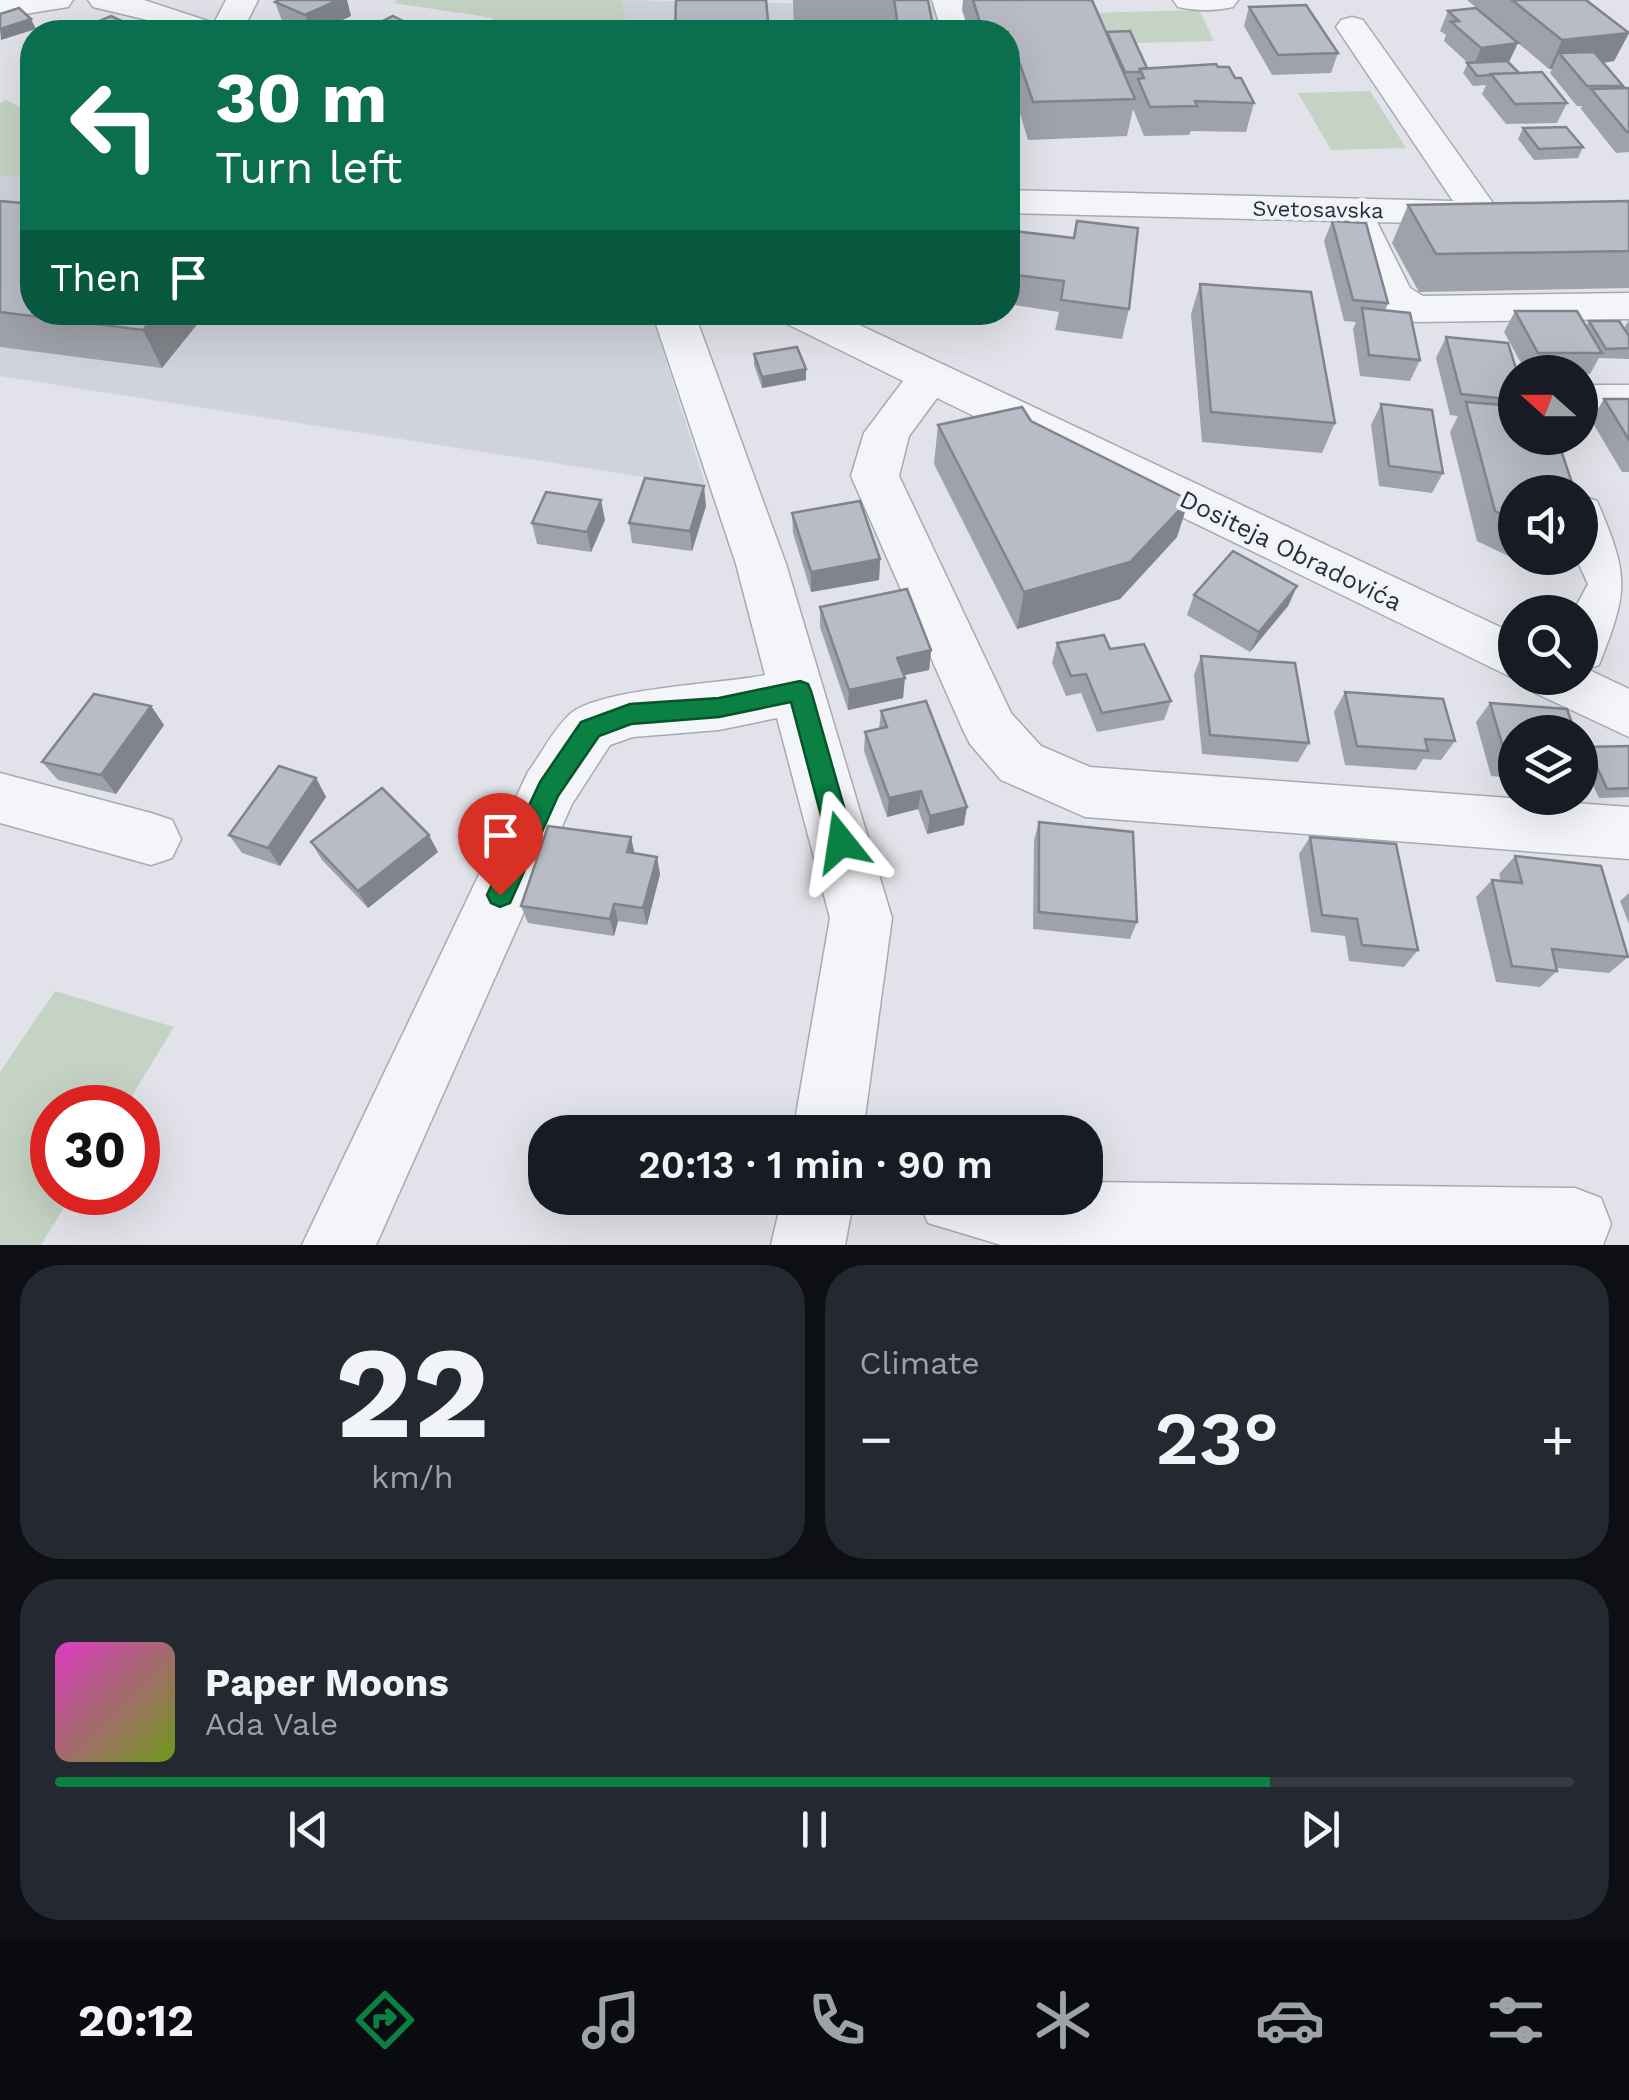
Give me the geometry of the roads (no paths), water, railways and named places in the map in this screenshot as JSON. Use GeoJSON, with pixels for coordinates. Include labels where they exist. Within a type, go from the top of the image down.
{"type":"FeatureCollection","features":[{"type":"Feature","properties":{"kind":"street"},"geometry":{"type":"LineString","coordinates":[[0,8],[57,0]]}},
{"type":"Feature","properties":{"kind":"street"},"geometry":{"type":"LineString","coordinates":[[104,0],[179,20]]}},
{"type":"Feature","properties":{"kind":"street"},"geometry":{"type":"LineString","coordinates":[[1189,0],[1222,0]]}},
{"type":"Feature","properties":{"kind":"street","name":"Svetosavska"},"geometry":{"type":"LineString","coordinates":[[1020,202],[1499,213],[1352,27]]}},
{"type":"Feature","properties":{"kind":"street"},"geometry":{"type":"LineString","coordinates":[[1352,210],[1393,296],[1415,309],[1629,306]]}},
{"type":"Feature","properties":{"kind":"street"},"geometry":{"type":"LineString","coordinates":[[677,325],[800,691],[861,918],[831,1115]]}},
{"type":"Feature","properties":{"kind":"street","name":"Dositeja Obradovića"},"geometry":{"type":"LineString","coordinates":[[824,325],[1498,650]]}},
{"type":"Feature","properties":{"kind":"street"},"geometry":{"type":"LineString","coordinates":[[930,375],[887,434],[875,476],[990,728],[1021,763],[1085,792],[1629,833]]}},
{"type":"Feature","properties":{"kind":"street"},"geometry":{"type":"LineString","coordinates":[[1598,400],[1629,400]]}},
{"type":"Feature","properties":{"kind":"street"},"geometry":{"type":"LineString","coordinates":[[1598,543],[1621,584],[1598,621]]}},
{"type":"Feature","properties":{"kind":"street"},"geometry":{"type":"LineString","coordinates":[[339,1245],[549,790],[590,729],[630,714],[719,708],[800,691]]}},
{"type":"Feature","properties":{"kind":"street"},"geometry":{"type":"LineString","coordinates":[[1598,693],[1629,714]]}},
{"type":"Feature","properties":{"kind":"street"},"geometry":{"type":"LineString","coordinates":[[0,798],[151,838]]}},
{"type":"Feature","properties":{"kind":"street"},"geometry":{"type":"LineString","coordinates":[[808,1245],[814,1215]]}},
{"type":"Feature","properties":{"kind":"street"},"geometry":{"type":"LineString","coordinates":[[1029,1215],[1576,1224]]}}]}
